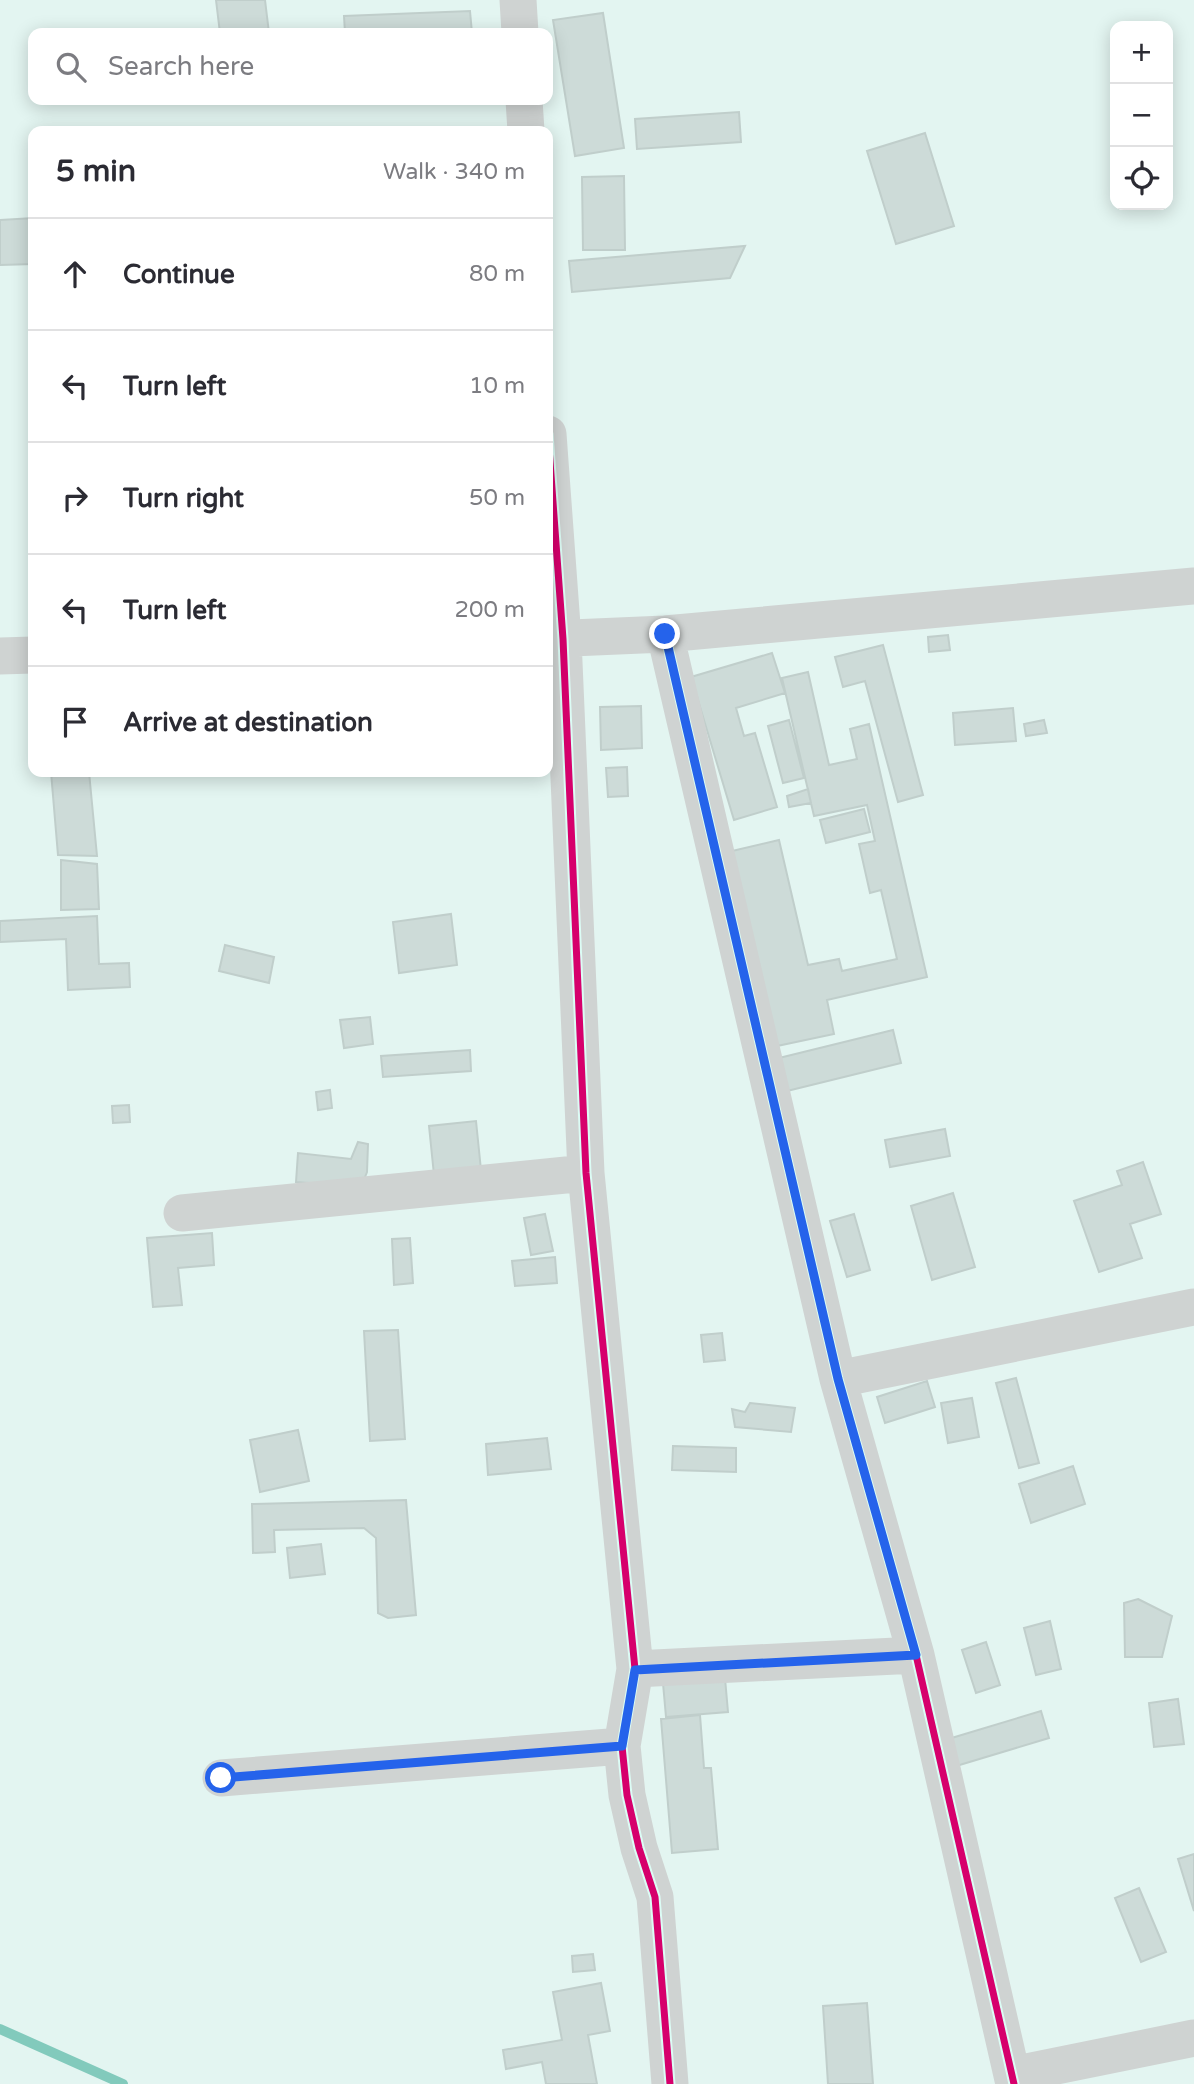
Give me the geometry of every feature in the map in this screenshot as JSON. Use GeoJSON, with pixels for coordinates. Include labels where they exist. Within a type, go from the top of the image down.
{"type":"FeatureCollection","features":[{"type":"Feature","properties":{"kind":"street"},"geometry":{"type":"LineString","coordinates":[[518,0],[520,28]]}},
{"type":"Feature","properties":{"kind":"street"},"geometry":{"type":"LineString","coordinates":[[524,105],[526,126]]}},
{"type":"Feature","properties":{"kind":"street"},"geometry":{"type":"LineString","coordinates":[[553,580],[586,1173],[635,1670],[622,1746],[626,1795],[655,1897],[670,2084]]}},
{"type":"Feature","properties":{"kind":"street"},"geometry":{"type":"LineString","coordinates":[[555,639],[665,634],[1194,586]]}},
{"type":"Feature","properties":{"kind":"street"},"geometry":{"type":"LineString","coordinates":[[665,634],[838,1379],[916,1655],[1013,2080],[1194,2038]]}},
{"type":"Feature","properties":{"kind":"street"},"geometry":{"type":"LineString","coordinates":[[0,656],[28,655]]}},
{"type":"Feature","properties":{"kind":"street"},"geometry":{"type":"LineString","coordinates":[[182,1213],[586,1173]]}},
{"type":"Feature","properties":{"kind":"street"},"geometry":{"type":"LineString","coordinates":[[838,1379],[1194,1307]]}},
{"type":"Feature","properties":{"kind":"street"},"geometry":{"type":"LineString","coordinates":[[635,1670],[916,1655]]}},
{"type":"Feature","properties":{"kind":"street"},"geometry":{"type":"LineString","coordinates":[[221,1778],[622,1746]]}},
{"type":"Feature","properties":{"kind":"building"},"geometry":{"type":"Polygon","coordinates":[[[216,0],[265,0],[268,28],[219,28],[216,0]]]}},
{"type":"Feature","properties":{"kind":"building"},"geometry":{"type":"Polygon","coordinates":[[[470,11],[472,28],[345,28],[344,16],[470,11]]]}},
{"type":"Feature","properties":{"kind":"building"},"geometry":{"type":"Polygon","coordinates":[[[603,13],[624,148],[575,156],[553,20],[603,13]]]}},
{"type":"Feature","properties":{"kind":"building"},"geometry":{"type":"Polygon","coordinates":[[[739,112],[741,142],[637,149],[635,119],[739,112]]]}},
{"type":"Feature","properties":{"kind":"building"},"geometry":{"type":"Polygon","coordinates":[[[925,133],[954,226],[896,244],[867,151],[925,133]]]}},
{"type":"Feature","properties":{"kind":"building"},"geometry":{"type":"Polygon","coordinates":[[[624,176],[625,250],[583,250],[582,177],[624,176]]]}},
{"type":"Feature","properties":{"kind":"building"},"geometry":{"type":"Polygon","coordinates":[[[28,218],[28,264],[0,265],[0,220],[28,218]]]}},
{"type":"Feature","properties":{"kind":"building"},"geometry":{"type":"Polygon","coordinates":[[[745,246],[730,278],[572,292],[569,261],[745,246]]]}},
{"type":"Feature","properties":{"kind":"building"},"geometry":{"type":"Polygon","coordinates":[[[948,635],[950,650],[929,652],[928,637],[948,635]]]}},
{"type":"Feature","properties":{"kind":"building"},"geometry":{"type":"Polygon","coordinates":[[[883,645],[923,795],[898,802],[865,681],[843,687],[835,657],[883,645]]]}},
{"type":"Feature","properties":{"kind":"building"},"geometry":{"type":"Polygon","coordinates":[[[772,653],[785,693],[736,708],[744,736],[755,733],[777,807],[734,820],[691,677],[772,653]]]}},
{"type":"Feature","properties":{"kind":"building"},"geometry":{"type":"Polygon","coordinates":[[[808,672],[829,765],[857,759],[850,729],[869,724],[927,977],[827,1000],[834,1034],[777,1046],[732,851],[779,840],[808,965],[839,959],[842,971],[897,959],[881,890],[870,893],[859,844],[875,841],[867,805],[814,816],[782,678],[808,672]]]}},
{"type":"Feature","properties":{"kind":"building"},"geometry":{"type":"Polygon","coordinates":[[[641,706],[642,748],[601,750],[600,707],[641,706]]]}},
{"type":"Feature","properties":{"kind":"building"},"geometry":{"type":"Polygon","coordinates":[[[1013,708],[1016,741],[955,745],[953,713],[1013,708]]]}},
{"type":"Feature","properties":{"kind":"building"},"geometry":{"type":"Polygon","coordinates":[[[789,720],[804,778],[783,783],[768,726],[789,720]]]}},
{"type":"Feature","properties":{"kind":"building"},"geometry":{"type":"Polygon","coordinates":[[[1044,720],[1047,733],[1026,736],[1024,724],[1044,720]]]}},
{"type":"Feature","properties":{"kind":"building"},"geometry":{"type":"Polygon","coordinates":[[[627,767],[628,796],[608,797],[606,768],[627,767]]]}},
{"type":"Feature","properties":{"kind":"building"},"geometry":{"type":"Polygon","coordinates":[[[51,777],[89,777],[97,856],[58,855],[51,777]]]}},
{"type":"Feature","properties":{"kind":"building"},"geometry":{"type":"Polygon","coordinates":[[[808,789],[811,803],[789,807],[787,796],[808,789]]]}},
{"type":"Feature","properties":{"kind":"building"},"geometry":{"type":"Polygon","coordinates":[[[864,809],[870,832],[826,843],[820,820],[864,809]]]}},
{"type":"Feature","properties":{"kind":"building"},"geometry":{"type":"Polygon","coordinates":[[[61,860],[97,864],[99,909],[61,910],[61,860]]]}},
{"type":"Feature","properties":{"kind":"building"},"geometry":{"type":"Polygon","coordinates":[[[451,914],[457,965],[399,973],[393,922],[451,914]]]}},
{"type":"Feature","properties":{"kind":"building"},"geometry":{"type":"Polygon","coordinates":[[[97,916],[99,964],[129,963],[130,987],[68,990],[66,939],[0,942],[0,921],[97,916]]]}},
{"type":"Feature","properties":{"kind":"building"},"geometry":{"type":"Polygon","coordinates":[[[225,945],[274,957],[269,983],[219,971],[225,945]]]}},
{"type":"Feature","properties":{"kind":"building"},"geometry":{"type":"Polygon","coordinates":[[[370,1017],[373,1044],[344,1048],[340,1020],[370,1017]]]}},
{"type":"Feature","properties":{"kind":"building"},"geometry":{"type":"Polygon","coordinates":[[[893,1030],[901,1063],[787,1091],[779,1058],[893,1030]]]}},
{"type":"Feature","properties":{"kind":"building"},"geometry":{"type":"Polygon","coordinates":[[[470,1050],[471,1071],[383,1077],[381,1056],[470,1050]]]}},
{"type":"Feature","properties":{"kind":"building"},"geometry":{"type":"Polygon","coordinates":[[[330,1090],[332,1108],[318,1110],[316,1092],[330,1090]]]}},
{"type":"Feature","properties":{"kind":"building"},"geometry":{"type":"Polygon","coordinates":[[[129,1105],[130,1122],[113,1123],[112,1106],[129,1105]]]}},
{"type":"Feature","properties":{"kind":"building"},"geometry":{"type":"Polygon","coordinates":[[[476,1121],[481,1170],[434,1175],[429,1126],[476,1121]]]}},
{"type":"Feature","properties":{"kind":"building"},"geometry":{"type":"Polygon","coordinates":[[[945,1129],[950,1156],[890,1167],[885,1140],[945,1129]]]}},
{"type":"Feature","properties":{"kind":"building"},"geometry":{"type":"Polygon","coordinates":[[[358,1142],[368,1144],[367,1172],[361,1187],[296,1182],[298,1153],[351,1159],[358,1142]]]}},
{"type":"Feature","properties":{"kind":"building"},"geometry":{"type":"Polygon","coordinates":[[[1143,1162],[1161,1214],[1130,1224],[1142,1258],[1099,1272],[1074,1201],[1122,1185],[1117,1171],[1143,1162]]]}},
{"type":"Feature","properties":{"kind":"building"},"geometry":{"type":"Polygon","coordinates":[[[953,1193],[975,1267],[932,1280],[911,1206],[953,1193]]]}},
{"type":"Feature","properties":{"kind":"building"},"geometry":{"type":"Polygon","coordinates":[[[545,1214],[553,1251],[531,1255],[524,1218],[545,1214]]]}},
{"type":"Feature","properties":{"kind":"building"},"geometry":{"type":"Polygon","coordinates":[[[854,1214],[870,1270],[847,1277],[830,1221],[854,1214]]]}},
{"type":"Feature","properties":{"kind":"building"},"geometry":{"type":"Polygon","coordinates":[[[212,1233],[214,1265],[178,1268],[182,1305],[153,1307],[147,1238],[212,1233]]]}},
{"type":"Feature","properties":{"kind":"building"},"geometry":{"type":"Polygon","coordinates":[[[410,1238],[413,1283],[394,1285],[392,1239],[410,1238]]]}},
{"type":"Feature","properties":{"kind":"building"},"geometry":{"type":"Polygon","coordinates":[[[555,1257],[557,1283],[515,1286],[512,1261],[555,1257]]]}},
{"type":"Feature","properties":{"kind":"building"},"geometry":{"type":"Polygon","coordinates":[[[398,1330],[405,1439],[370,1441],[364,1331],[398,1330]]]}},
{"type":"Feature","properties":{"kind":"building"},"geometry":{"type":"Polygon","coordinates":[[[722,1333],[725,1360],[704,1362],[701,1335],[722,1333]]]}},
{"type":"Feature","properties":{"kind":"building"},"geometry":{"type":"Polygon","coordinates":[[[1016,1378],[1039,1463],[1019,1468],[996,1383],[1016,1378]]]}},
{"type":"Feature","properties":{"kind":"building"},"geometry":{"type":"Polygon","coordinates":[[[927,1381],[935,1407],[885,1423],[877,1397],[927,1381]]]}},
{"type":"Feature","properties":{"kind":"building"},"geometry":{"type":"Polygon","coordinates":[[[972,1398],[979,1437],[948,1443],[941,1403],[972,1398]]]}},
{"type":"Feature","properties":{"kind":"building"},"geometry":{"type":"Polygon","coordinates":[[[750,1403],[795,1408],[791,1432],[735,1427],[732,1409],[745,1412],[750,1403]]]}},
{"type":"Feature","properties":{"kind":"building"},"geometry":{"type":"Polygon","coordinates":[[[298,1430],[309,1481],[260,1492],[250,1440],[298,1430]]]}},
{"type":"Feature","properties":{"kind":"building"},"geometry":{"type":"Polygon","coordinates":[[[547,1438],[551,1469],[488,1475],[486,1444],[547,1438]]]}},
{"type":"Feature","properties":{"kind":"building"},"geometry":{"type":"Polygon","coordinates":[[[673,1446],[736,1448],[736,1472],[672,1470],[673,1446]]]}},
{"type":"Feature","properties":{"kind":"building"},"geometry":{"type":"Polygon","coordinates":[[[1073,1466],[1085,1504],[1031,1523],[1019,1484],[1073,1466]]]}},
{"type":"Feature","properties":{"kind":"building"},"geometry":{"type":"Polygon","coordinates":[[[406,1500],[416,1615],[388,1618],[378,1613],[376,1538],[364,1528],[274,1530],[275,1552],[253,1553],[252,1504],[406,1500]]]}},
{"type":"Feature","properties":{"kind":"building"},"geometry":{"type":"Polygon","coordinates":[[[321,1544],[325,1574],[290,1578],[287,1548],[321,1544]]]}},
{"type":"Feature","properties":{"kind":"building"},"geometry":{"type":"Polygon","coordinates":[[[1138,1599],[1172,1616],[1162,1657],[1125,1657],[1124,1603],[1138,1599]]]}},
{"type":"Feature","properties":{"kind":"building"},"geometry":{"type":"Polygon","coordinates":[[[1050,1621],[1061,1669],[1036,1675],[1024,1628],[1050,1621]]]}},
{"type":"Feature","properties":{"kind":"building"},"geometry":{"type":"Polygon","coordinates":[[[986,1642],[1000,1685],[976,1693],[962,1650],[986,1642]]]}},
{"type":"Feature","properties":{"kind":"building"},"geometry":{"type":"Polygon","coordinates":[[[724,1667],[728,1712],[666,1717],[662,1672],[724,1667]]]}},
{"type":"Feature","properties":{"kind":"building"},"geometry":{"type":"Polygon","coordinates":[[[1178,1699],[1184,1744],[1154,1747],[1149,1703],[1178,1699]]]}},
{"type":"Feature","properties":{"kind":"building"},"geometry":{"type":"Polygon","coordinates":[[[1041,1711],[1049,1738],[953,1767],[945,1740],[1041,1711]]]}},
{"type":"Feature","properties":{"kind":"building"},"geometry":{"type":"Polygon","coordinates":[[[700,1715],[704,1768],[711,1768],[718,1849],[672,1853],[661,1719],[700,1715]]]}},
{"type":"Feature","properties":{"kind":"building"},"geometry":{"type":"Polygon","coordinates":[[[1194,1854],[1194,1911],[1178,1859],[1194,1854]]]}},
{"type":"Feature","properties":{"kind":"building"},"geometry":{"type":"Polygon","coordinates":[[[1139,1888],[1166,1952],[1141,1962],[1115,1898],[1139,1888]]]}},
{"type":"Feature","properties":{"kind":"building"},"geometry":{"type":"Polygon","coordinates":[[[593,1954],[595,1970],[573,1972],[572,1956],[593,1954]]]}},
{"type":"Feature","properties":{"kind":"building"},"geometry":{"type":"Polygon","coordinates":[[[601,1983],[610,2031],[588,2035],[597,2084],[546,2084],[542,2062],[506,2069],[503,2050],[562,2040],[553,1992],[601,1983]]]}},
{"type":"Feature","properties":{"kind":"building"},"geometry":{"type":"Polygon","coordinates":[[[867,2003],[873,2084],[828,2084],[823,2006],[867,2003]]]}},
{"type":"Feature","properties":{"kind":"waterway"},"geometry":{"type":"LineString","coordinates":[[0,2029],[123,2084]]}},
{"type":"Feature","properties":{"kind":"cycle path"},"geometry":{"type":"LineString","coordinates":[[553,502],[563,639],[586,1173],[635,1669],[622,1746],[627,1795],[639,1848],[655,1897],[670,2084]]}},
{"type":"Feature","properties":{"kind":"cycle path"},"geometry":{"type":"LineString","coordinates":[[665,634],[838,1379],[916,1655],[1014,2084]]}},
{"type":"Feature","properties":{"kind":"route"},"geometry":{"type":"LineString","coordinates":[[221,1778],[622,1746],[635,1670],[916,1655],[838,1379],[665,634]]}}]}
